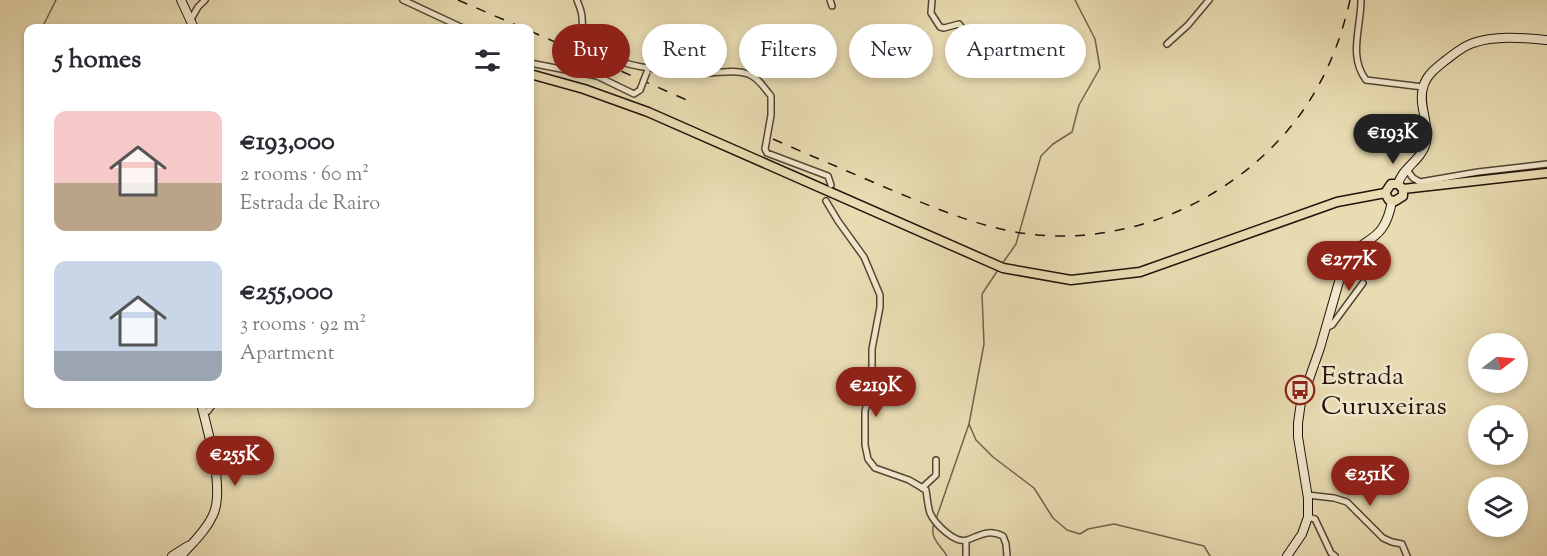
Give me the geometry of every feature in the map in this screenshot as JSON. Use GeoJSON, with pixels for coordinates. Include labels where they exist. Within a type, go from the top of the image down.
{"type":"FeatureCollection","features":[{"type":"Feature","properties":{"kind":"main road"},"geometry":{"type":"LineString","coordinates":[[534,75],[585,89],[648,112],[1003,268],[1071,280],[1140,272],[1337,202],[1385,193]]}},
{"type":"Feature","properties":{"kind":"main road"},"geometry":{"type":"LineString","coordinates":[[1400,187],[1401,198],[1392,201],[1387,198],[1385,193],[1388,186],[1400,187],[1547,173]]}},
{"type":"Feature","properties":{"kind":"street"},"geometry":{"type":"LineString","coordinates":[[179,0],[189,24]]}},
{"type":"Feature","properties":{"kind":"street"},"geometry":{"type":"LineString","coordinates":[[191,24],[198,7],[205,0]]}},
{"type":"Feature","properties":{"kind":"street"},"geometry":{"type":"LineString","coordinates":[[403,0],[454,24]]}},
{"type":"Feature","properties":{"kind":"street"},"geometry":{"type":"LineString","coordinates":[[577,0],[581,9],[584,39],[595,53],[642,68]]}},
{"type":"Feature","properties":{"kind":"street"},"geometry":{"type":"LineString","coordinates":[[932,0],[931,13],[940,27],[945,28]]}},
{"type":"Feature","properties":{"kind":"street"},"geometry":{"type":"LineString","coordinates":[[1167,44],[1188,25],[1209,0]]}},
{"type":"Feature","properties":{"kind":"street"},"geometry":{"type":"LineString","coordinates":[[1361,0],[1355,47],[1366,81],[1423,87]]}},
{"type":"Feature","properties":{"kind":"street"},"geometry":{"type":"LineString","coordinates":[[1400,187],[1400,177],[1419,157],[1426,142],[1423,87],[1432,70],[1472,43],[1518,38],[1547,39]]}},
{"type":"Feature","properties":{"kind":"street"},"geometry":{"type":"LineString","coordinates":[[534,64],[597,76],[634,94],[640,90],[645,78]]}},
{"type":"Feature","properties":{"kind":"street"},"geometry":{"type":"LineString","coordinates":[[727,71],[749,74],[771,96],[771,115],[765,149],[767,153],[828,176],[831,185]]}},
{"type":"Feature","properties":{"kind":"street"},"geometry":{"type":"LineString","coordinates":[[1407,170],[1413,178],[1420,182],[1547,164]]}},
{"type":"Feature","properties":{"kind":"street"},"geometry":{"type":"LineString","coordinates":[[826,201],[864,257],[880,295],[872,349],[872,385],[865,411],[868,459],[875,468],[909,480],[926,490],[930,512],[936,522],[957,540],[966,541],[985,532],[995,532],[1003,536],[1007,556]]}},
{"type":"Feature","properties":{"kind":"street"},"geometry":{"type":"LineString","coordinates":[[1287,556],[1302,534],[1308,518],[1298,423],[1304,391],[1344,264],[1350,255],[1371,240],[1385,226],[1392,201]]}},
{"type":"Feature","properties":{"kind":"street"},"geometry":{"type":"LineString","coordinates":[[1324,329],[1332,325],[1363,283]]}},
{"type":"Feature","properties":{"kind":"street"},"geometry":{"type":"LineString","coordinates":[[188,553],[216,507],[217,483],[205,408]]}},
{"type":"Feature","properties":{"kind":"street"},"geometry":{"type":"LineString","coordinates":[[172,556],[188,553],[213,525],[221,508],[223,491],[206,408]]}},
{"type":"Feature","properties":{"kind":"street"},"geometry":{"type":"LineString","coordinates":[[210,428],[213,461]]}},
{"type":"Feature","properties":{"kind":"street"},"geometry":{"type":"LineString","coordinates":[[922,488],[936,475],[936,460]]}},
{"type":"Feature","properties":{"kind":"street"},"geometry":{"type":"LineString","coordinates":[[201,533],[209,526],[221,508],[220,489],[217,483]]}},
{"type":"Feature","properties":{"kind":"street"},"geometry":{"type":"LineString","coordinates":[[1307,495],[1347,502],[1383,538],[1389,542],[1402,544],[1407,556]]}},
{"type":"Feature","properties":{"kind":"street"},"geometry":{"type":"LineString","coordinates":[[1308,518],[1315,519],[1331,554],[1335,556]]}},
{"type":"Feature","properties":{"kind":"street"},"geometry":{"type":"LineString","coordinates":[[966,541],[966,556]]}},
{"type":"Feature","properties":{"kind":"waterway"},"geometry":{"type":"LineString","coordinates":[[44,24],[56,0]]}},
{"type":"Feature","properties":{"kind":"waterway"},"geometry":{"type":"LineString","coordinates":[[1002,264],[1016,244],[1041,156],[1053,144],[1072,132],[1079,105],[1100,68],[1095,39],[1075,0]]}},
{"type":"Feature","properties":{"kind":"waterway"},"geometry":{"type":"LineString","coordinates":[[998,270],[982,294],[984,344],[969,424],[976,440],[993,457],[1034,488],[1053,518],[1067,530],[1080,534],[1088,529],[1114,524],[1204,546],[1210,556]]}},
{"type":"Feature","properties":{"kind":"waterway"},"geometry":{"type":"LineString","coordinates":[[936,519],[969,424]]}},
{"type":"Feature","properties":{"kind":"waterway"},"geometry":{"type":"LineString","coordinates":[[934,523],[934,537],[947,556]]}},
{"type":"Feature","properties":{"kind":"railway"},"geometry":{"type":"LineString","coordinates":[[458,0],[514,24]]}},
{"type":"Feature","properties":{"kind":"railway"},"geometry":{"type":"LineString","coordinates":[[773,139],[931,206],[998,228],[1056,236],[1096,234],[1136,226],[1175,212],[1212,194],[1245,171],[1276,143],[1302,112],[1318,86],[1337,44],[1350,0]]}},
{"type":"Feature","properties":{"kind":"railway"},"geometry":{"type":"LineString","coordinates":[[534,33],[689,101]]}},
{"type":"Feature","properties":{"kind":"place","name":"Estrada Curuxeiras"},"geometry":{"type":"Point","coordinates":[1300,390]}}]}
